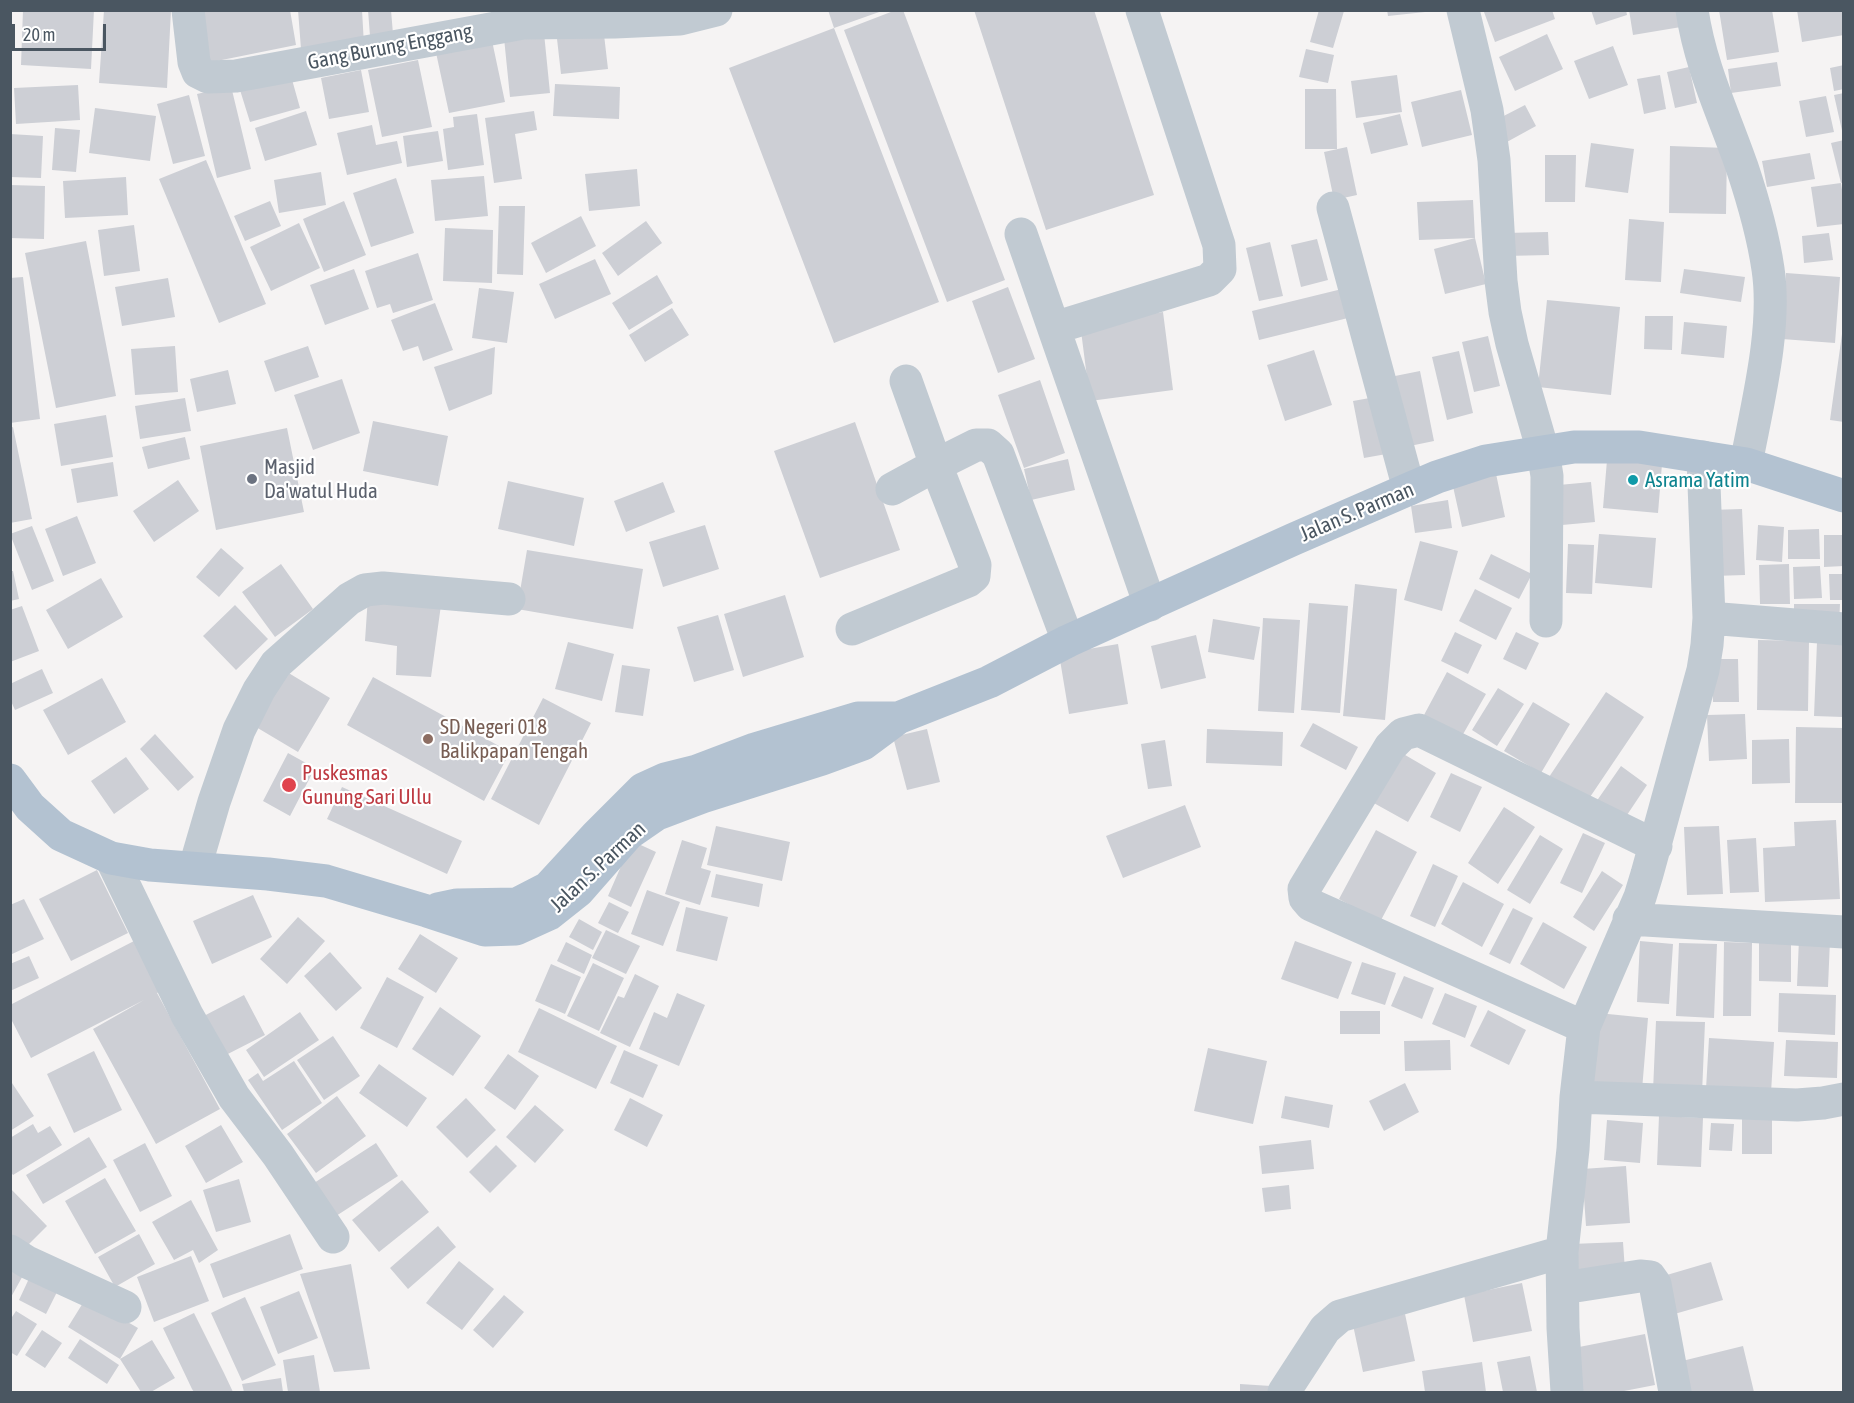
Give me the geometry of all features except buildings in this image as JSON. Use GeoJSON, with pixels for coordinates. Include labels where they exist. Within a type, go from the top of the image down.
{"type":"FeatureCollection","features":[{"type":"Feature","properties":{"kind":"main road","name":"Jalan S. Parman"},"geometry":{"type":"LineString","coordinates":[[10,780],[30,807],[61,835],[111,858],[150,865],[195,867],[326,881],[427,910],[457,905],[517,904],[548,888],[643,789],[665,779],[697,771],[755,749],[858,718],[898,718],[989,682],[1068,640],[1294,539],[1437,477],[1486,461],[1574,447],[1628,446],[1746,464],[1844,496]]}},
{"type":"Feature","properties":{"kind":"street","name":"Gang Burung Enggang"},"geometry":{"type":"LineString","coordinates":[[188,10],[194,62],[198,72],[208,77],[236,76],[523,23],[680,19],[716,10]]}},
{"type":"Feature","properties":{"kind":"street"},"geometry":{"type":"LineString","coordinates":[[1054,328],[1209,280],[1220,269],[1219,245],[1142,10]]}},
{"type":"Feature","properties":{"kind":"street"},"geometry":{"type":"LineString","coordinates":[[1462,10],[1487,110],[1494,160],[1505,312],[1543,451],[1546,476],[1546,621]]}},
{"type":"Feature","properties":{"kind":"street"},"geometry":{"type":"LineString","coordinates":[[1692,10],[1706,72],[1753,201],[1768,271],[1770,308],[1767,344],[1746,464]]}},
{"type":"Feature","properties":{"kind":"street"},"geometry":{"type":"LineString","coordinates":[[1334,208],[1409,489]]}},
{"type":"Feature","properties":{"kind":"street"},"geometry":{"type":"LineString","coordinates":[[1021,234],[1150,605]]}},
{"type":"Feature","properties":{"kind":"street"},"geometry":{"type":"LineString","coordinates":[[852,629],[968,581],[974,576],[975,566],[906,381]]}},
{"type":"Feature","properties":{"kind":"street"},"geometry":{"type":"LineString","coordinates":[[891,489],[976,445],[988,445],[998,454],[1068,640]]}},
{"type":"Feature","properties":{"kind":"street"},"geometry":{"type":"LineString","coordinates":[[1567,1392],[1562,1252],[1584,1027],[1640,897],[1703,670],[1709,618],[1703,457]]}},
{"type":"Feature","properties":{"kind":"street"},"geometry":{"type":"LineString","coordinates":[[195,867],[239,730],[259,690],[276,664],[349,599],[365,591],[383,588],[509,599]]}},
{"type":"Feature","properties":{"kind":"street"},"geometry":{"type":"LineString","coordinates":[[1709,618],[1844,630]]}},
{"type":"Feature","properties":{"kind":"street"},"geometry":{"type":"LineString","coordinates":[[1584,1027],[1311,905],[1305,898],[1304,889],[1390,747],[1402,734],[1419,730],[1656,846]]}},
{"type":"Feature","properties":{"kind":"street"},"geometry":{"type":"LineString","coordinates":[[111,858],[186,1016],[234,1097],[278,1155],[333,1237]]}},
{"type":"Feature","properties":{"kind":"street"},"geometry":{"type":"LineString","coordinates":[[1629,919],[1844,932]]}},
{"type":"Feature","properties":{"kind":"street"},"geometry":{"type":"LineString","coordinates":[[1576,1097],[1797,1105],[1844,1099]]}},
{"type":"Feature","properties":{"kind":"street"},"geometry":{"type":"LineString","coordinates":[[10,1251],[27,1262],[125,1307]]}},
{"type":"Feature","properties":{"kind":"street"},"geometry":{"type":"LineString","coordinates":[[1284,1392],[1325,1329],[1340,1316],[1562,1252]]}},
{"type":"Feature","properties":{"kind":"street"},"geometry":{"type":"LineString","coordinates":[[1563,1288],[1640,1276],[1650,1277],[1655,1284],[1675,1392]]}},
{"type":"Feature","properties":{"kind":"place","name":"Masjid Da'watul Huda"},"geometry":{"type":"Point","coordinates":[252,479]}},
{"type":"Feature","properties":{"kind":"place","name":"Asrama Yatim"},"geometry":{"type":"Point","coordinates":[1633,480]}},
{"type":"Feature","properties":{"kind":"place","name":"SD Negeri 018 Balikpapan Tengah"},"geometry":{"type":"Point","coordinates":[428,739]}},
{"type":"Feature","properties":{"kind":"place","name":"Puskesmas Gunung Sari Ullu"},"geometry":{"type":"Point","coordinates":[289,785]}}]}
